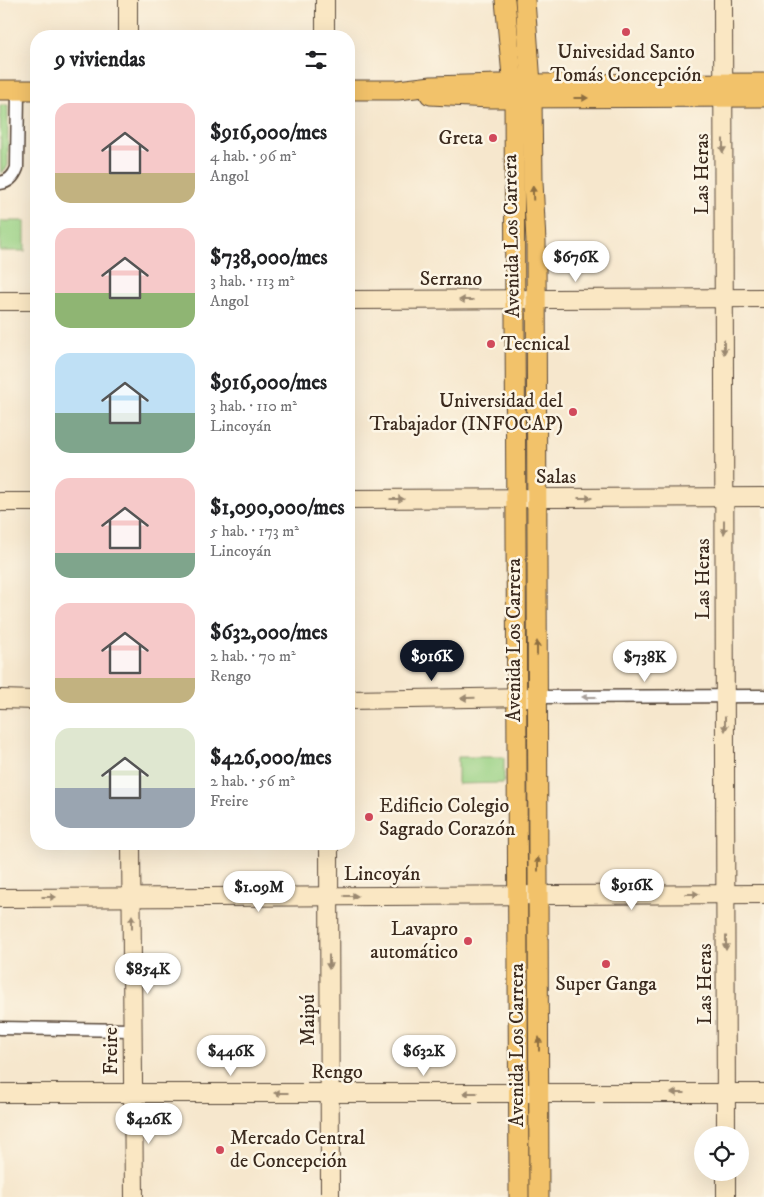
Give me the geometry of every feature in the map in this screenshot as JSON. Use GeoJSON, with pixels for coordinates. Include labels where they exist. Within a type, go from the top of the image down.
{"type":"FeatureCollection","features":[{"type":"Feature","properties":{"kind":"main road"},"geometry":{"type":"LineString","coordinates":[[505,0],[522,91]]}},
{"type":"Feature","properties":{"kind":"main road"},"geometry":{"type":"LineString","coordinates":[[522,91],[525,0]]}},
{"type":"Feature","properties":{"kind":"main road"},"geometry":{"type":"LineString","coordinates":[[355,90],[398,90],[432,86],[522,91],[723,90],[764,83]]}},
{"type":"Feature","properties":{"kind":"main road"},"geometry":{"type":"LineString","coordinates":[[723,90],[764,97]]}},
{"type":"Feature","properties":{"kind":"main road","name":"Avenida Los Carrera"},"geometry":{"type":"LineString","coordinates":[[522,91],[533,181],[536,299],[539,1197]]}},
{"type":"Feature","properties":{"kind":"main road","name":"Avenida Los Carrera"},"geometry":{"type":"LineString","coordinates":[[519,1197],[515,300],[522,91]]}},
{"type":"Feature","properties":{"kind":"street"},"geometry":{"type":"LineString","coordinates":[[128,0],[128,30]]}},
{"type":"Feature","properties":{"kind":"street"},"geometry":{"type":"LineString","coordinates":[[325,30],[326,0]]}},
{"type":"Feature","properties":{"kind":"street","name":"Las Heras"},"geometry":{"type":"LineString","coordinates":[[723,0],[726,1126]]}},
{"type":"Feature","properties":{"kind":"street"},"geometry":{"type":"LineString","coordinates":[[0,183],[11,179],[17,168],[18,90]]}},
{"type":"Feature","properties":{"kind":"street","name":"Serrano"},"geometry":{"type":"LineString","coordinates":[[355,300],[764,298]]}},
{"type":"Feature","properties":{"kind":"street"},"geometry":{"type":"LineString","coordinates":[[0,301],[30,301]]}},
{"type":"Feature","properties":{"kind":"street","name":"Salas"},"geometry":{"type":"LineString","coordinates":[[355,499],[764,497]]}},
{"type":"Feature","properties":{"kind":"street"},"geometry":{"type":"LineString","coordinates":[[0,502],[30,502]]}},
{"type":"Feature","properties":{"kind":"street"},"geometry":{"type":"LineString","coordinates":[[355,700],[764,696]]}},
{"type":"Feature","properties":{"kind":"street"},"geometry":{"type":"LineString","coordinates":[[0,700],[30,700]]}},
{"type":"Feature","properties":{"kind":"street","name":"Freire"},"geometry":{"type":"LineString","coordinates":[[131,850],[134,1197]]}},
{"type":"Feature","properties":{"kind":"street","name":"Maipú"},"geometry":{"type":"LineString","coordinates":[[329,850],[330,1197]]}},
{"type":"Feature","properties":{"kind":"street","name":"Lincoyán"},"geometry":{"type":"LineString","coordinates":[[0,898],[764,894]]}},
{"type":"Feature","properties":{"kind":"street"},"geometry":{"type":"LineString","coordinates":[[0,1028],[132,1030]]}},
{"type":"Feature","properties":{"kind":"street","name":"Rengo"},"geometry":{"type":"LineString","coordinates":[[0,1093],[764,1093]]}},
{"type":"Feature","properties":{"kind":"street"},"geometry":{"type":"LineString","coordinates":[[726,1181],[726,1197]]}},
{"type":"Feature","properties":{"kind":"green space"},"geometry":{"type":"Polygon","coordinates":[[[0,105],[8,105],[8,166],[1,174],[0,105]]]}},
{"type":"Feature","properties":{"kind":"green space"},"geometry":{"type":"Polygon","coordinates":[[[0,221],[25,221],[25,251],[0,251],[0,221]]]}},
{"type":"Feature","properties":{"kind":"green space"},"geometry":{"type":"Polygon","coordinates":[[[458,757],[504,757],[504,783],[458,784],[458,757]]]}},
{"type":"Feature","properties":{"kind":"place","name":"Univesidad Santo Tomás Concepción"},"geometry":{"type":"Point","coordinates":[626,32]}},
{"type":"Feature","properties":{"kind":"place","name":"Greta"},"geometry":{"type":"Point","coordinates":[493,138]}},
{"type":"Feature","properties":{"kind":"place","name":"Tecnical"},"geometry":{"type":"Point","coordinates":[491,344]}},
{"type":"Feature","properties":{"kind":"place","name":"Universidad del Trabajador (INFOCAP)"},"geometry":{"type":"Point","coordinates":[573,412]}},
{"type":"Feature","properties":{"kind":"place","name":"Edificio Colegio Sagrado Corazón"},"geometry":{"type":"Point","coordinates":[369,817]}},
{"type":"Feature","properties":{"kind":"place","name":"Lavapro automático"},"geometry":{"type":"Point","coordinates":[468,941]}},
{"type":"Feature","properties":{"kind":"place","name":"Super Ganga"},"geometry":{"type":"Point","coordinates":[606,964]}},
{"type":"Feature","properties":{"kind":"place","name":"Mercado Central de Concepción"},"geometry":{"type":"Point","coordinates":[220,1150]}}]}
